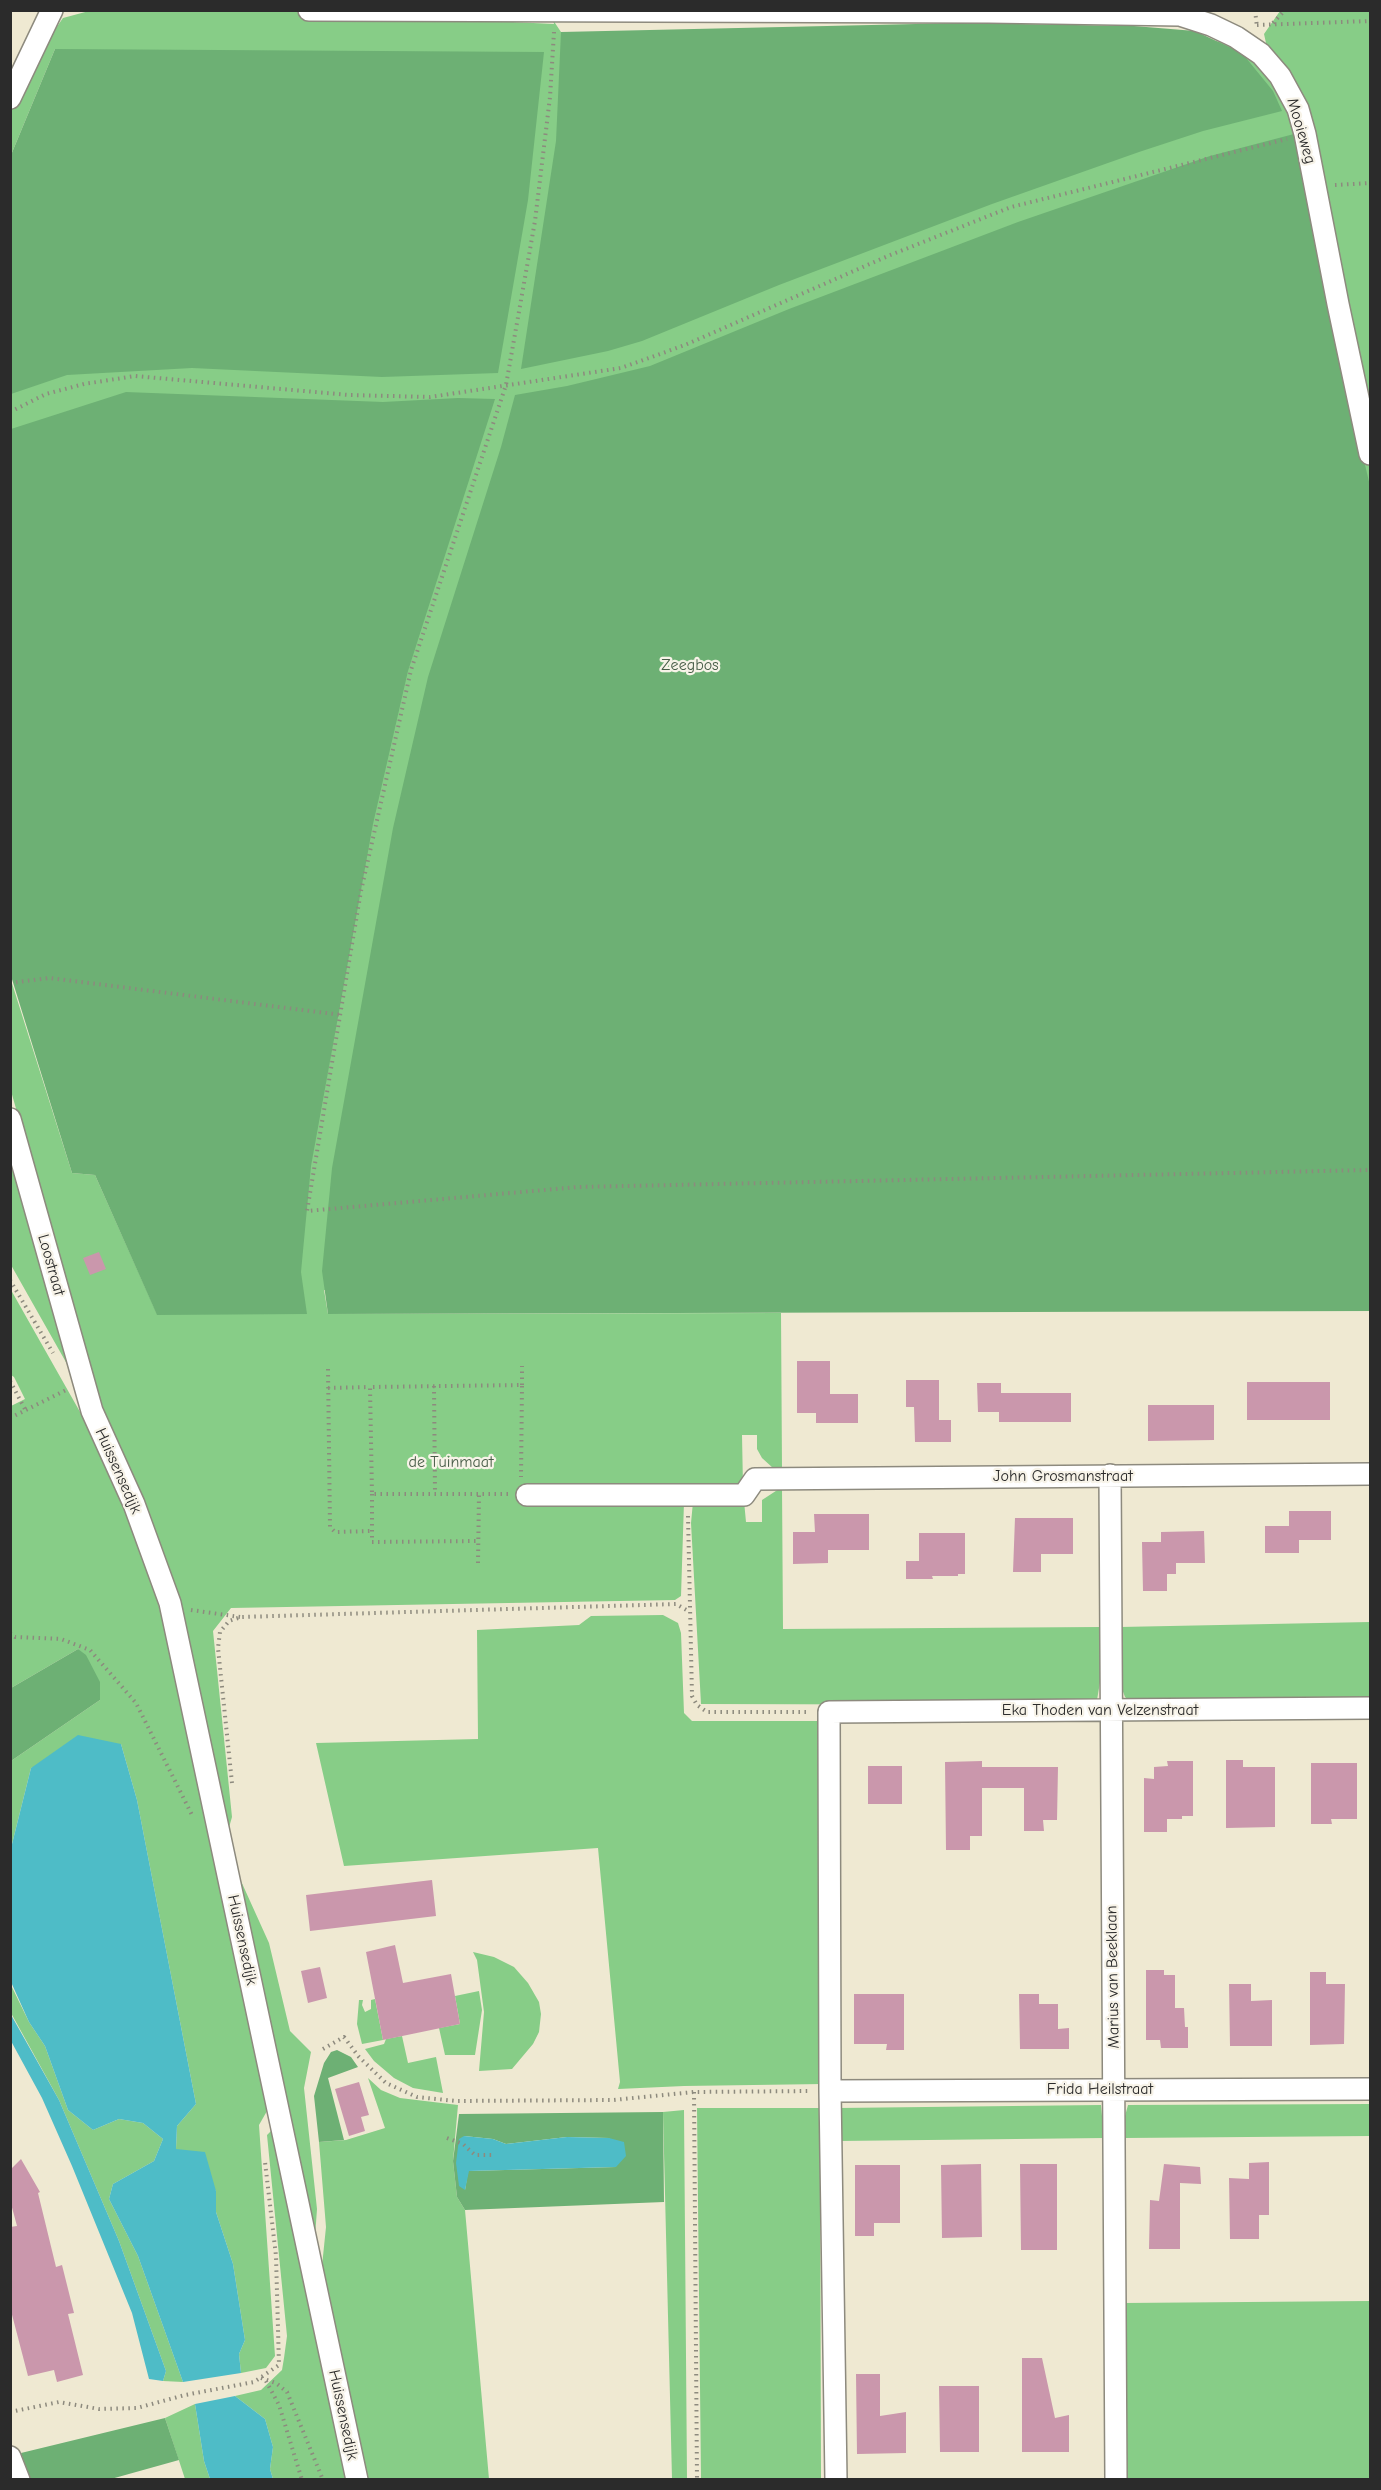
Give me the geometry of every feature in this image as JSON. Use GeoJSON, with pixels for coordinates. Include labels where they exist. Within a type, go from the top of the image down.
{"type":"FeatureCollection","features":[{"type":"Feature","properties":{"kind":"street"},"geometry":{"type":"LineString","coordinates":[[10,98],[52,10]]}},
{"type":"Feature","properties":{"kind":"street","name":"Mooieweg"},"geometry":{"type":"LineString","coordinates":[[309,10],[989,12],[1180,15],[1211,25],[1236,37],[1261,54],[1280,76],[1298,109],[1371,454]]}},
{"type":"Feature","properties":{"kind":"street","name":"Loostraat"},"geometry":{"type":"LineString","coordinates":[[10,1119],[92,1411]]}},
{"type":"Feature","properties":{"kind":"street","name":"Huissensedijk"},"geometry":{"type":"LineString","coordinates":[[92,1411],[134,1504],[170,1603],[357,2480]]}},
{"type":"Feature","properties":{"kind":"street","name":"John Grosmanstraat"},"geometry":{"type":"LineString","coordinates":[[687,1495],[744,1495],[755,1479],[1371,1474]]}},
{"type":"Feature","properties":{"kind":"street","name":"Marius van Beeklaan"},"geometry":{"type":"LineString","coordinates":[[1110,1475],[1116,2480]]}},
{"type":"Feature","properties":{"kind":"street"},"geometry":{"type":"LineString","coordinates":[[524,1494],[687,1495]]}},
{"type":"Feature","properties":{"kind":"street","name":"Eka Thoden van Velzenstraat"},"geometry":{"type":"LineString","coordinates":[[829,1712],[1371,1708]]}},
{"type":"Feature","properties":{"kind":"street"},"geometry":{"type":"LineString","coordinates":[[829,1712],[830,2091],[836,2480]]}},
{"type":"Feature","properties":{"kind":"street","name":"Frida Heilstraat"},"geometry":{"type":"LineString","coordinates":[[830,2091],[1371,2089]]}},
{"type":"Feature","properties":{"kind":"street"},"geometry":{"type":"LineString","coordinates":[[10,2457],[19,2480]]}},
{"type":"Feature","properties":{"kind":"path"},"geometry":{"type":"LineString","coordinates":[[1273,23],[1285,10]]}},
{"type":"Feature","properties":{"kind":"path"},"geometry":{"type":"LineString","coordinates":[[556,12],[550,97],[535,221],[506,385],[411,670],[361,891],[342,1015],[307,1211],[578,1187],[1371,1170]]}},
{"type":"Feature","properties":{"kind":"path"},"geometry":{"type":"LineString","coordinates":[[1257,25],[1371,21]]}},
{"type":"Feature","properties":{"kind":"path"},"geometry":{"type":"LineString","coordinates":[[10,412],[46,394],[84,384],[135,376],[349,395],[430,397],[621,368],[685,345],[908,247],[1011,207],[1305,134]]}},
{"type":"Feature","properties":{"kind":"path"},"geometry":{"type":"LineString","coordinates":[[1316,186],[1371,183]]}},
{"type":"Feature","properties":{"kind":"path"},"geometry":{"type":"LineString","coordinates":[[10,982],[49,978],[342,1015]]}},
{"type":"Feature","properties":{"kind":"path"},"geometry":{"type":"LineString","coordinates":[[372,1494],[524,1494],[522,1366]]}},
{"type":"Feature","properties":{"kind":"path"},"geometry":{"type":"LineString","coordinates":[[328,1369],[330,1527],[335,1532],[372,1531]]}},
{"type":"Feature","properties":{"kind":"path"},"geometry":{"type":"LineString","coordinates":[[10,1382],[26,1411]]}},
{"type":"Feature","properties":{"kind":"path"},"geometry":{"type":"LineString","coordinates":[[328,1388],[522,1385]]}},
{"type":"Feature","properties":{"kind":"path"},"geometry":{"type":"LineString","coordinates":[[434,1386],[435,1493]]}},
{"type":"Feature","properties":{"kind":"path"},"geometry":{"type":"LineString","coordinates":[[370,1387],[372,1542],[478,1541]]}},
{"type":"Feature","properties":{"kind":"path"},"geometry":{"type":"LineString","coordinates":[[10,1418],[65,1390]]}},
{"type":"Feature","properties":{"kind":"path"},"geometry":{"type":"LineString","coordinates":[[478,1563],[479,1494]]}},
{"type":"Feature","properties":{"kind":"path"},"geometry":{"type":"LineString","coordinates":[[687,1495],[692,1696],[697,1706],[707,1712],[829,1712]]}},
{"type":"Feature","properties":{"kind":"path"},"geometry":{"type":"LineString","coordinates":[[170,1603],[191,1610],[241,1617],[676,1604],[690,1612]]}},
{"type":"Feature","properties":{"kind":"path"},"geometry":{"type":"LineString","coordinates":[[233,1787],[218,1648],[220,1632],[229,1621],[241,1617]]}},
{"type":"Feature","properties":{"kind":"path"},"geometry":{"type":"LineString","coordinates":[[10,1633],[15,1637],[61,1639],[90,1650],[136,1703],[195,1820]]}},
{"type":"Feature","properties":{"kind":"path"},"geometry":{"type":"LineString","coordinates":[[323,2049],[344,2037],[359,2057],[386,2084],[417,2097],[456,2101],[613,2100],[694,2092],[830,2091]]}},
{"type":"Feature","properties":{"kind":"path"},"geometry":{"type":"LineString","coordinates":[[694,2092],[697,2480]]}},
{"type":"Feature","properties":{"kind":"path"},"geometry":{"type":"LineString","coordinates":[[447,2138],[463,2144],[475,2155],[493,2155]]}},
{"type":"Feature","properties":{"kind":"path"},"geometry":{"type":"LineString","coordinates":[[10,2412],[59,2402],[99,2409],[137,2408],[184,2395],[254,2382],[279,2365],[276,2256],[264,2156]]}},
{"type":"Feature","properties":{"kind":"path"},"geometry":{"type":"LineString","coordinates":[[260,2378],[276,2383],[287,2392],[323,2480]]}},
{"type":"Feature","properties":{"kind":"path"},"geometry":{"type":"LineString","coordinates":[[266,2380],[279,2405],[302,2480]]}},
{"type":"Feature","properties":{"kind":"green space","name":"Zeegbos"},"geometry":{"type":"Polygon","coordinates":[[[262,10],[554,24],[553,20],[561,32],[561,37],[902,32],[1266,43],[1264,34],[1280,11],[1370,11],[1370,1298],[324,1290],[328,1314],[781,1313],[782,1469],[773,1468],[762,1458],[757,1449],[757,1435],[742,1435],[743,1487],[684,1502],[681,1596],[675,1600],[231,1608],[213,1631],[232,1817],[228,1831],[113,1437],[89,1365],[11,1091],[10,977],[72,1173],[95,1175],[157,1314],[11,917],[11,160],[58,49],[55,49],[11,155],[11,111],[47,41],[63,18],[89,11],[262,10]]]}},
{"type":"Feature","properties":{"kind":"green space"},"geometry":{"type":"Polygon","coordinates":[[[960,23],[1134,26],[1195,31],[1242,53],[1273,91],[1282,111],[1203,131],[992,204],[779,285],[642,341],[608,351],[521,369],[556,141],[561,32],[960,23]]]}},
{"type":"Feature","properties":{"kind":"green space"},"geometry":{"type":"Polygon","coordinates":[[[55,49],[544,52],[528,200],[498,373],[382,377],[192,368],[67,375],[11,394],[11,155],[55,49]]]}},
{"type":"Feature","properties":{"kind":"green space"},"geometry":{"type":"Polygon","coordinates":[[[1294,134],[1309,201],[1322,282],[1370,486],[1370,1311],[328,1314],[322,1271],[332,1168],[393,828],[428,677],[501,447],[515,395],[567,386],[650,366],[789,309],[1018,222],[1210,156],[1294,134]]]}},
{"type":"Feature","properties":{"kind":"green space"},"geometry":{"type":"Polygon","coordinates":[[[126,392],[383,402],[458,398],[495,399],[408,671],[373,824],[311,1166],[301,1272],[307,1314],[157,1315],[95,1175],[72,1173],[11,976],[11,429],[126,392]]]}},
{"type":"Feature","properties":{"kind":"green space"},"geometry":{"type":"Polygon","coordinates":[[[10,1146],[74,1368],[67,1364],[11,1265],[10,1146]]]}},
{"type":"Feature","properties":{"kind":"green space"},"geometry":{"type":"Polygon","coordinates":[[[11,1290],[101,1449],[140,1540],[180,1681],[271,2104],[259,2125],[275,2356],[266,2368],[241,2373],[239,2354],[245,2340],[233,2264],[216,2212],[216,2191],[176,2149],[177,2126],[196,2104],[137,1800],[121,1744],[31,1768],[11,1848],[11,1761],[100,1700],[78,1649],[11,1688],[11,1406],[25,1399],[11,1375],[11,1290]]]}},
{"type":"Feature","properties":{"kind":"green space"},"geometry":{"type":"Polygon","coordinates":[[[782,1487],[783,1629],[1100,1627],[1100,1682],[1097,1700],[1088,1705],[701,1704],[691,1523],[693,1502],[744,1501],[746,1522],[762,1522],[762,1500],[782,1487]]]}},
{"type":"Feature","properties":{"kind":"green space"},"geometry":{"type":"Polygon","coordinates":[[[663,1615],[678,1623],[681,1633],[684,1713],[692,1721],[822,1721],[823,2084],[618,2089],[620,2082],[598,1848],[344,1866],[316,1743],[478,1739],[477,1630],[579,1625],[591,1616],[663,1615]]]}},
{"type":"Feature","properties":{"kind":"green space"},"geometry":{"type":"Polygon","coordinates":[[[1370,1622],[1370,1700],[1132,1703],[1125,1697],[1121,1686],[1120,1627],[1370,1622]]]}},
{"type":"Feature","properties":{"kind":"green space"},"geometry":{"type":"Polygon","coordinates":[[[78,1649],[86,1655],[100,1682],[100,1700],[11,1761],[11,1688],[78,1649]]]}},
{"type":"Feature","properties":{"kind":"green space"},"geometry":{"type":"Polygon","coordinates":[[[236,1870],[269,1943],[290,2031],[311,2052],[304,2088],[317,2209],[315,2237],[236,1870]]]}},
{"type":"Feature","properties":{"kind":"green space"},"geometry":{"type":"Polygon","coordinates":[[[473,1952],[494,1957],[514,1967],[528,1983],[539,2002],[541,2014],[539,2032],[533,2044],[512,2069],[479,2071],[484,2012],[477,1960],[473,1952]]]}},
{"type":"Feature","properties":{"kind":"green space"},"geometry":{"type":"Polygon","coordinates":[[[10,1983],[29,2022],[45,2046],[68,2110],[93,2130],[119,2119],[143,2123],[163,2139],[154,2161],[113,2184],[109,2199],[138,2256],[183,2382],[163,2381],[166,2371],[119,2241],[59,2100],[11,2013],[10,1983]]]}},
{"type":"Feature","properties":{"kind":"green space"},"geometry":{"type":"Polygon","coordinates":[[[479,1991],[482,2010],[475,2055],[445,2055],[439,2028],[460,2024],[455,1996],[479,1991]]]}},
{"type":"Feature","properties":{"kind":"green space"},"geometry":{"type":"Polygon","coordinates":[[[375,1999],[383,2040],[362,2044],[357,2024],[359,2000],[363,2000],[362,2005],[365,2012],[371,2009],[371,2000],[375,1999]]]}},
{"type":"Feature","properties":{"kind":"green space"},"geometry":{"type":"Polygon","coordinates":[[[402,2036],[408,2063],[436,2057],[443,2093],[413,2088],[394,2078],[374,2061],[365,2049],[384,2044],[386,2039],[402,2036]]]}},
{"type":"Feature","properties":{"kind":"green space"},"geometry":{"type":"Polygon","coordinates":[[[337,2050],[351,2057],[358,2067],[328,2078],[344,2140],[319,2142],[314,2096],[324,2063],[331,2052],[337,2050]]]}},
{"type":"Feature","properties":{"kind":"green space"},"geometry":{"type":"Polygon","coordinates":[[[368,2078],[381,2090],[400,2098],[458,2105],[453,2161],[457,2197],[465,2210],[489,2479],[365,2479],[322,2266],[326,2227],[319,2142],[346,2140],[385,2128],[368,2078]]]}},
{"type":"Feature","properties":{"kind":"green space"},"geometry":{"type":"Polygon","coordinates":[[[1370,2104],[1370,2136],[1125,2138],[1125,2116],[1128,2105],[1370,2104]]]}},
{"type":"Feature","properties":{"kind":"green space"},"geometry":{"type":"Polygon","coordinates":[[[1101,2105],[1104,2138],[839,2141],[838,2108],[1101,2105]]]}},
{"type":"Feature","properties":{"kind":"green space"},"geometry":{"type":"Polygon","coordinates":[[[697,2108],[820,2108],[821,2479],[701,2479],[697,2108]]]}},
{"type":"Feature","properties":{"kind":"green space"},"geometry":{"type":"Polygon","coordinates":[[[684,2110],[687,2479],[672,2479],[663,2112],[684,2110]]]}},
{"type":"Feature","properties":{"kind":"green space"},"geometry":{"type":"Polygon","coordinates":[[[663,2112],[664,2202],[465,2210],[457,2197],[453,2161],[459,2114],[663,2112]],[[464,2136],[465,2190],[468,2171],[616,2167],[609,2138],[567,2137],[506,2144],[493,2139],[464,2136]]]}},
{"type":"Feature","properties":{"kind":"green space"},"geometry":{"type":"Polygon","coordinates":[[[273,2129],[352,2479],[273,2479],[270,2469],[273,2447],[265,2419],[235,2396],[261,2390],[282,2370],[284,2358],[287,2336],[267,2135],[273,2129]]]}},
{"type":"Feature","properties":{"kind":"green space"},"geometry":{"type":"Polygon","coordinates":[[[1370,2301],[1370,2479],[1126,2479],[1124,2303],[1370,2301]]]}},
{"type":"Feature","properties":{"kind":"green space"},"geometry":{"type":"Polygon","coordinates":[[[195,2404],[204,2461],[210,2479],[185,2479],[165,2418],[195,2404]]]}},
{"type":"Feature","properties":{"kind":"green space"},"geometry":{"type":"Polygon","coordinates":[[[165,2418],[179,2460],[111,2479],[30,2479],[21,2453],[165,2418]]]}},
{"type":"Feature","properties":{"kind":"water"},"geometry":{"type":"Polygon","coordinates":[[[78,1735],[121,1744],[137,1800],[196,2104],[177,2126],[176,2149],[205,2152],[216,2191],[216,2212],[233,2264],[245,2340],[239,2354],[241,2373],[183,2382],[138,2256],[109,2199],[113,2184],[154,2161],[163,2139],[143,2123],[119,2119],[93,2130],[68,2110],[45,2046],[29,2022],[11,1982],[11,1848],[31,1768],[78,1735]]]}},
{"type":"Feature","properties":{"kind":"water"},"geometry":{"type":"Polygon","coordinates":[[[10,2013],[59,2100],[119,2241],[166,2371],[163,2381],[149,2379],[132,2313],[72,2166],[42,2098],[11,2041],[10,2013]]]}},
{"type":"Feature","properties":{"kind":"water"},"geometry":{"type":"Polygon","coordinates":[[[464,2136],[493,2139],[506,2144],[567,2137],[609,2138],[624,2142],[626,2156],[616,2167],[469,2171],[465,2190],[459,2186],[456,2163],[459,2139],[464,2136]]]}},
{"type":"Feature","properties":{"kind":"water"},"geometry":{"type":"Polygon","coordinates":[[[235,2396],[265,2419],[273,2447],[270,2469],[273,2479],[210,2479],[204,2461],[195,2404],[235,2396]]]}},
{"type":"Feature","properties":{"kind":"building"},"geometry":{"type":"Polygon","coordinates":[[[99,1252],[106,1269],[90,1275],[83,1258],[99,1252]]]}},
{"type":"Feature","properties":{"kind":"building"},"geometry":{"type":"Polygon","coordinates":[[[797,1361],[830,1361],[830,1394],[858,1394],[858,1423],[816,1423],[816,1413],[797,1413],[797,1361]]]}},
{"type":"Feature","properties":{"kind":"building"},"geometry":{"type":"Polygon","coordinates":[[[906,1380],[939,1380],[939,1420],[951,1420],[951,1442],[915,1442],[914,1407],[906,1407],[906,1380]]]}},
{"type":"Feature","properties":{"kind":"building"},"geometry":{"type":"Polygon","coordinates":[[[1247,1382],[1330,1382],[1330,1420],[1247,1420],[1247,1382]]]}},
{"type":"Feature","properties":{"kind":"building"},"geometry":{"type":"Polygon","coordinates":[[[977,1383],[1001,1383],[1001,1393],[1071,1393],[1071,1422],[999,1422],[999,1412],[978,1412],[977,1383]]]}},
{"type":"Feature","properties":{"kind":"building"},"geometry":{"type":"Polygon","coordinates":[[[1148,1405],[1214,1405],[1214,1440],[1148,1441],[1148,1405]]]}},
{"type":"Feature","properties":{"kind":"building"},"geometry":{"type":"Polygon","coordinates":[[[1289,1511],[1331,1511],[1331,1540],[1299,1540],[1299,1553],[1265,1553],[1265,1526],[1289,1526],[1289,1511]]]}},
{"type":"Feature","properties":{"kind":"building"},"geometry":{"type":"Polygon","coordinates":[[[814,1514],[869,1514],[869,1550],[828,1550],[828,1563],[793,1564],[793,1532],[815,1532],[814,1514]]]}},
{"type":"Feature","properties":{"kind":"building"},"geometry":{"type":"Polygon","coordinates":[[[1015,1518],[1073,1518],[1073,1554],[1041,1554],[1041,1572],[1013,1572],[1015,1518]]]}},
{"type":"Feature","properties":{"kind":"building"},"geometry":{"type":"Polygon","coordinates":[[[1204,1531],[1205,1563],[1176,1563],[1176,1574],[1167,1574],[1167,1591],[1143,1591],[1142,1542],[1161,1542],[1161,1532],[1204,1531]]]}},
{"type":"Feature","properties":{"kind":"building"},"geometry":{"type":"Polygon","coordinates":[[[919,1533],[965,1533],[965,1574],[932,1576],[933,1579],[906,1579],[906,1561],[919,1561],[919,1533]]]}},
{"type":"Feature","properties":{"kind":"building"},"geometry":{"type":"Polygon","coordinates":[[[1226,1760],[1243,1760],[1243,1767],[1275,1767],[1275,1827],[1226,1828],[1226,1760]]]}},
{"type":"Feature","properties":{"kind":"building"},"geometry":{"type":"Polygon","coordinates":[[[982,1761],[982,1767],[1058,1767],[1057,1820],[1043,1820],[1044,1831],[1024,1831],[1024,1788],[982,1788],[982,1836],[970,1836],[970,1850],[946,1850],[945,1762],[982,1761]]]}},
{"type":"Feature","properties":{"kind":"building"},"geometry":{"type":"Polygon","coordinates":[[[1167,1761],[1193,1761],[1193,1816],[1167,1819],[1167,1832],[1144,1832],[1144,1778],[1154,1779],[1154,1767],[1168,1766],[1167,1761]]]}},
{"type":"Feature","properties":{"kind":"building"},"geometry":{"type":"Polygon","coordinates":[[[1311,1763],[1357,1763],[1357,1819],[1331,1819],[1332,1824],[1311,1824],[1311,1763]]]}},
{"type":"Feature","properties":{"kind":"building"},"geometry":{"type":"Polygon","coordinates":[[[868,1766],[902,1766],[902,1804],[868,1804],[868,1766]]]}},
{"type":"Feature","properties":{"kind":"building"},"geometry":{"type":"Polygon","coordinates":[[[432,1880],[436,1916],[310,1931],[306,1895],[432,1880]]]}},
{"type":"Feature","properties":{"kind":"building"},"geometry":{"type":"Polygon","coordinates":[[[395,1945],[403,1983],[451,1974],[460,2024],[383,2040],[366,1952],[395,1945]]]}},
{"type":"Feature","properties":{"kind":"building"},"geometry":{"type":"Polygon","coordinates":[[[320,1967],[327,1998],[308,2003],[301,1971],[320,1967]]]}},
{"type":"Feature","properties":{"kind":"building"},"geometry":{"type":"Polygon","coordinates":[[[1146,1970],[1164,1970],[1164,1975],[1175,1975],[1175,2008],[1184,2008],[1185,2027],[1188,2027],[1188,2048],[1161,2048],[1160,2040],[1146,2040],[1146,1970]]]}},
{"type":"Feature","properties":{"kind":"building"},"geometry":{"type":"Polygon","coordinates":[[[1310,1972],[1326,1972],[1326,1984],[1345,1984],[1344,2044],[1310,2045],[1310,1972]]]}},
{"type":"Feature","properties":{"kind":"building"},"geometry":{"type":"Polygon","coordinates":[[[1229,1984],[1251,1984],[1251,2001],[1272,2000],[1272,2046],[1230,2046],[1229,1984]]]}},
{"type":"Feature","properties":{"kind":"building"},"geometry":{"type":"Polygon","coordinates":[[[854,1994],[904,1994],[904,2050],[886,2050],[887,2044],[854,2044],[854,1994]]]}},
{"type":"Feature","properties":{"kind":"building"},"geometry":{"type":"Polygon","coordinates":[[[1019,1994],[1039,1994],[1039,2004],[1058,2004],[1058,2029],[1069,2028],[1069,2049],[1020,2049],[1019,1994]]]}},
{"type":"Feature","properties":{"kind":"building"},"geometry":{"type":"Polygon","coordinates":[[[359,2082],[369,2115],[361,2117],[365,2131],[349,2136],[335,2089],[359,2082]]]}},
{"type":"Feature","properties":{"kind":"building"},"geometry":{"type":"Polygon","coordinates":[[[21,2159],[40,2192],[38,2193],[56,2267],[62,2265],[74,2313],[68,2314],[83,2375],[57,2382],[54,2370],[28,2376],[10,2307],[10,2227],[17,2226],[10,2200],[10,2170],[21,2159]]]}},
{"type":"Feature","properties":{"kind":"building"},"geometry":{"type":"Polygon","coordinates":[[[1269,2162],[1269,2215],[1259,2215],[1259,2239],[1230,2239],[1229,2178],[1249,2179],[1249,2163],[1269,2162]]]}},
{"type":"Feature","properties":{"kind":"building"},"geometry":{"type":"Polygon","coordinates":[[[981,2164],[982,2237],[942,2238],[941,2165],[981,2164]]]}},
{"type":"Feature","properties":{"kind":"building"},"geometry":{"type":"Polygon","coordinates":[[[1020,2164],[1057,2164],[1057,2250],[1021,2250],[1020,2164]]]}},
{"type":"Feature","properties":{"kind":"building"},"geometry":{"type":"Polygon","coordinates":[[[1164,2164],[1200,2167],[1201,2184],[1180,2183],[1180,2249],[1149,2249],[1150,2200],[1159,2201],[1164,2164]]]}},
{"type":"Feature","properties":{"kind":"building"},"geometry":{"type":"Polygon","coordinates":[[[855,2165],[900,2165],[900,2223],[874,2223],[874,2236],[855,2236],[855,2165]]]}},
{"type":"Feature","properties":{"kind":"building"},"geometry":{"type":"Polygon","coordinates":[[[1022,2358],[1042,2358],[1055,2418],[1069,2415],[1069,2452],[1022,2452],[1022,2358]]]}},
{"type":"Feature","properties":{"kind":"building"},"geometry":{"type":"Polygon","coordinates":[[[856,2374],[880,2374],[880,2416],[906,2412],[906,2453],[857,2454],[856,2374]]]}},
{"type":"Feature","properties":{"kind":"building"},"geometry":{"type":"Polygon","coordinates":[[[939,2386],[979,2386],[979,2452],[940,2452],[939,2386]]]}},
{"type":"Feature","properties":{"kind":"park label","name":"de Tuinmaat"},"geometry":{"type":"Point","coordinates":[451,1462]}}]}
